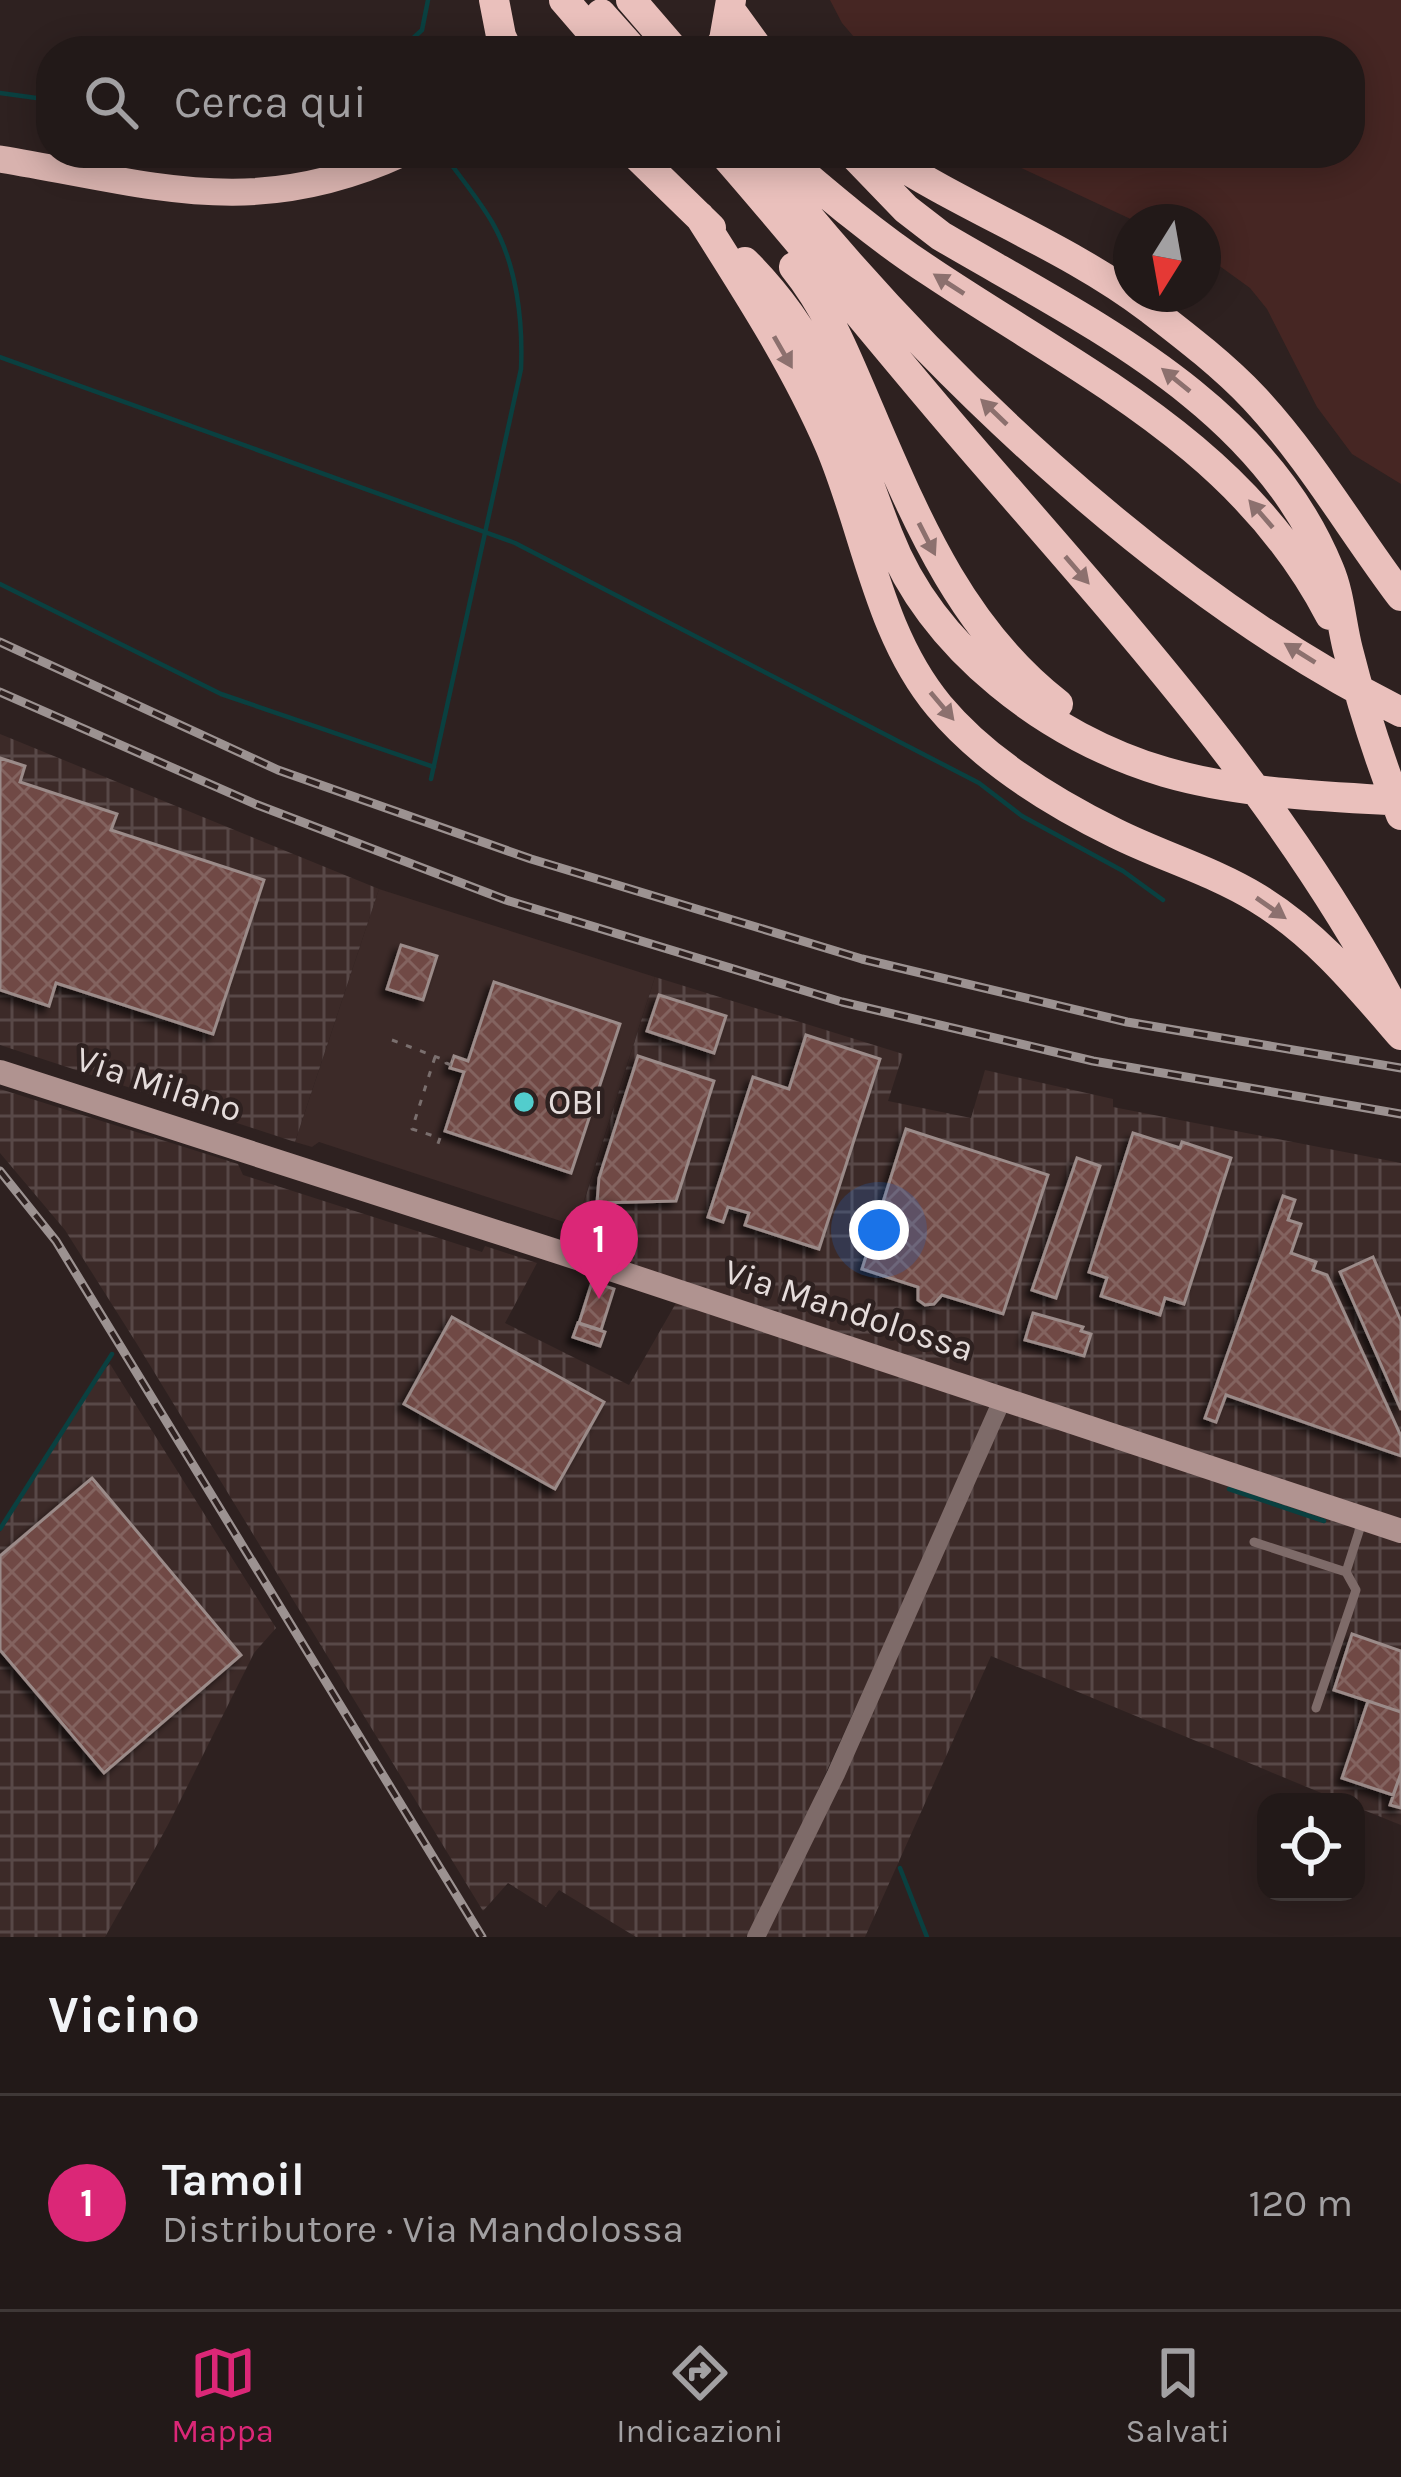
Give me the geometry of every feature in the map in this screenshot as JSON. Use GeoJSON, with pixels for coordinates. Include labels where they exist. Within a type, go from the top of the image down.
{"type":"FeatureCollection","features":[{"type":"Feature","properties":{"kind":"highway"},"geometry":{"type":"LineString","coordinates":[[494,0],[500,36]]}},
{"type":"Feature","properties":{"kind":"highway"},"geometry":{"type":"LineString","coordinates":[[564,0],[595,36]]}},
{"type":"Feature","properties":{"kind":"highway"},"geometry":{"type":"LineString","coordinates":[[590,0],[621,36]]}},
{"type":"Feature","properties":{"kind":"highway"},"geometry":{"type":"LineString","coordinates":[[631,0],[662,36]]}},
{"type":"Feature","properties":{"kind":"highway"},"geometry":{"type":"LineString","coordinates":[[722,36],[731,6]]}},
{"type":"Feature","properties":{"kind":"highway"},"geometry":{"type":"LineString","coordinates":[[731,6],[750,36]]}},
{"type":"Feature","properties":{"kind":"highway"},"geometry":{"type":"LineString","coordinates":[[649,168],[761,278],[810,340],[904,573],[966,654],[1023,702],[1088,739],[1160,771],[1288,794],[1397,801],[1347,647],[1330,571],[1301,514],[1252,448],[1173,375],[941,236],[906,209],[866,168]]}},
{"type":"Feature","properties":{"kind":"highway"},"geometry":{"type":"LineString","coordinates":[[710,168],[826,311],[921,529],[971,614],[1008,661],[1092,728],[1216,783]]}},
{"type":"Feature","properties":{"kind":"highway"},"geometry":{"type":"LineString","coordinates":[[735,168],[1177,684],[1252,782],[1377,976],[1401,1022]]}},
{"type":"Feature","properties":{"kind":"highway"},"geometry":{"type":"LineString","coordinates":[[771,168],[886,303],[1003,420],[1102,509],[1231,608],[1401,712]]}},
{"type":"Feature","properties":{"kind":"highway"},"geometry":{"type":"LineString","coordinates":[[797,168],[876,234],[1189,441],[1281,538],[1308,575],[1347,647]]}},
{"type":"Feature","properties":{"kind":"highway"},"geometry":{"type":"LineString","coordinates":[[908,168],[1101,275],[1149,308],[1251,395],[1401,596]]}},
{"type":"Feature","properties":{"kind":"highway"},"geometry":{"type":"LineString","coordinates":[[700,217],[802,385],[832,452],[876,583],[914,669],[939,705],[987,754],[1042,791],[1115,833],[1255,896],[1317,940],[1401,1035]]}},
{"type":"Feature","properties":{"kind":"main road"},"geometry":{"type":"LineString","coordinates":[[0,159],[36,166]]}},
{"type":"Feature","properties":{"kind":"main road"},"geometry":{"type":"LineString","coordinates":[[48,168],[154,188],[232,195],[328,182],[364,168]]}},
{"type":"Feature","properties":{"kind":"main road","name":"Via Milano"},"geometry":{"type":"LineString","coordinates":[[7,1072],[274,1160]]}},
{"type":"Feature","properties":{"kind":"main road","name":"Via Mandolossa"},"geometry":{"type":"LineString","coordinates":[[274,1160],[1401,1531]]}},
{"type":"Feature","properties":{"kind":"street"},"geometry":{"type":"LineString","coordinates":[[756,1937],[836,1774],[1003,1398]]}},
{"type":"Feature","properties":{"kind":"lane"},"geometry":{"type":"LineString","coordinates":[[1346,1571],[1363,1519]]}},
{"type":"Feature","properties":{"kind":"lane"},"geometry":{"type":"LineString","coordinates":[[1253,1542],[1346,1571],[1356,1590],[1316,1708]]}},
{"type":"Feature","properties":{"kind":"path"},"geometry":{"type":"LineString","coordinates":[[392,1040],[450,1062]]}},
{"type":"Feature","properties":{"kind":"path"},"geometry":{"type":"LineString","coordinates":[[412,1129],[435,1057]]}},
{"type":"Feature","properties":{"kind":"path"},"geometry":{"type":"LineString","coordinates":[[403,1126],[440,1138],[436,1149]]}},
{"type":"Feature","properties":{"kind":"shaded area"},"geometry":{"type":"Polygon","coordinates":[[[830,0],[1401,0],[1401,484],[1352,454],[1317,407],[1267,309],[1250,288],[1221,267],[1221,204],[1113,204],[1113,211],[1021,168],[1365,168],[1365,36],[853,36],[830,0]]]}},
{"type":"Feature","properties":{"kind":"shaded area"},"geometry":{"type":"Polygon","coordinates":[[[0,734],[379,889],[295,1142],[0,1045],[0,734]]]}},
{"type":"Feature","properties":{"kind":"shaded area"},"geometry":{"type":"Polygon","coordinates":[[[379,889],[655,977],[576,1226],[319,1142],[312,1147],[295,1142],[379,889]]]}},
{"type":"Feature","properties":{"kind":"shaded area"},"geometry":{"type":"Polygon","coordinates":[[[655,977],[903,1054],[888,1101],[971,1118],[985,1070],[1113,1099],[1113,1107],[1401,1163],[1401,1520],[570,1246],[655,977]]]}},
{"type":"Feature","properties":{"kind":"shaded area"},"geometry":{"type":"Polygon","coordinates":[[[0,1089],[238,1164],[243,1175],[482,1252],[485,1246],[537,1263],[505,1323],[629,1385],[676,1303],[992,1407],[764,1909],[746,1937],[636,1937],[559,1890],[546,1907],[508,1883],[483,1911],[65,1230],[0,1153],[0,1089]]]}},
{"type":"Feature","properties":{"kind":"shaded area"},"geometry":{"type":"Polygon","coordinates":[[[110,1364],[276,1628],[254,1653],[167,1827],[105,1937],[0,1937],[0,1532],[110,1364]]]}},
{"type":"Feature","properties":{"kind":"shaded area"},"geometry":{"type":"Polygon","coordinates":[[[1004,1411],[1401,1543],[1401,1825],[1365,1811],[1365,1793],[1321,1793],[991,1656],[865,1937],[763,1937],[1004,1411]]]}},
{"type":"Feature","properties":{"kind":"building"},"geometry":{"type":"Polygon","coordinates":[[[0,758],[25,766],[20,782],[117,814],[111,830],[264,880],[213,1034],[56,983],[49,1006],[0,990],[0,758]]]}},
{"type":"Feature","properties":{"kind":"building"},"geometry":{"type":"Polygon","coordinates":[[[401,945],[437,956],[423,1000],[387,989],[401,945]]]}},
{"type":"Feature","properties":{"kind":"building","name":"OBI"},"geometry":{"type":"Polygon","coordinates":[[[494,982],[620,1024],[571,1173],[445,1131],[464,1072],[450,1068],[454,1056],[468,1061],[494,982]]]}},
{"type":"Feature","properties":{"kind":"building"},"geometry":{"type":"Polygon","coordinates":[[[659,995],[726,1016],[714,1053],[647,1031],[659,995]]]}},
{"type":"Feature","properties":{"kind":"building"},"geometry":{"type":"Polygon","coordinates":[[[806,1035],[880,1059],[819,1249],[745,1225],[749,1213],[728,1207],[723,1222],[708,1217],[753,1077],[789,1089],[806,1035]]]}},
{"type":"Feature","properties":{"kind":"building"},"geometry":{"type":"Polygon","coordinates":[[[638,1056],[714,1081],[676,1201],[597,1203],[599,1178],[638,1056]]]}},
{"type":"Feature","properties":{"kind":"building"},"geometry":{"type":"Polygon","coordinates":[[[906,1129],[1048,1175],[1003,1314],[942,1295],[934,1304],[925,1305],[918,1300],[918,1287],[862,1269],[906,1129]]]}},
{"type":"Feature","properties":{"kind":"building"},"geometry":{"type":"Polygon","coordinates":[[[1133,1133],[1231,1158],[1184,1304],[1165,1298],[1160,1315],[1101,1296],[1107,1278],[1089,1272],[1133,1133]]]}},
{"type":"Feature","properties":{"kind":"building"},"geometry":{"type":"Polygon","coordinates":[[[1077,1158],[1100,1166],[1056,1298],[1032,1290],[1077,1158]]]}},
{"type":"Feature","properties":{"kind":"building"},"geometry":{"type":"Polygon","coordinates":[[[1283,1196],[1295,1200],[1288,1220],[1301,1224],[1291,1253],[1316,1262],[1313,1270],[1327,1275],[1401,1436],[1401,1456],[1226,1395],[1216,1422],[1205,1418],[1283,1196]]]}},
{"type":"Feature","properties":{"kind":"building"},"geometry":{"type":"Polygon","coordinates":[[[1373,1257],[1401,1321],[1401,1410],[1340,1272],[1373,1257]]]}},
{"type":"Feature","properties":{"kind":"building"},"geometry":{"type":"Polygon","coordinates":[[[592,1282],[614,1289],[601,1330],[579,1323],[592,1282]]]}},
{"type":"Feature","properties":{"kind":"building"},"geometry":{"type":"Polygon","coordinates":[[[1033,1313],[1083,1327],[1081,1331],[1091,1334],[1084,1356],[1025,1340],[1033,1313]]]}},
{"type":"Feature","properties":{"kind":"building"},"geometry":{"type":"Polygon","coordinates":[[[452,1317],[604,1402],[555,1489],[404,1404],[452,1317]]]}},
{"type":"Feature","properties":{"kind":"building"},"geometry":{"type":"Polygon","coordinates":[[[578,1323],[605,1332],[600,1346],[573,1337],[578,1323]]]}},
{"type":"Feature","properties":{"kind":"building"},"geometry":{"type":"Polygon","coordinates":[[[92,1478],[241,1655],[104,1773],[0,1650],[0,1556],[92,1478]]]}},
{"type":"Feature","properties":{"kind":"building"},"geometry":{"type":"Polygon","coordinates":[[[1352,1634],[1401,1651],[1401,1712],[1334,1690],[1352,1634]]]}},
{"type":"Feature","properties":{"kind":"building"},"geometry":{"type":"Polygon","coordinates":[[[1368,1701],[1401,1712],[1401,1773],[1393,1795],[1342,1778],[1368,1701]]]}},
{"type":"Feature","properties":{"kind":"building"},"geometry":{"type":"Polygon","coordinates":[[[1401,1773],[1401,1808],[1390,1805],[1401,1773]]]}},
{"type":"Feature","properties":{"kind":"waterway"},"geometry":{"type":"LineString","coordinates":[[415,36],[422,30],[428,0]]}},
{"type":"Feature","properties":{"kind":"waterway"},"geometry":{"type":"LineString","coordinates":[[0,93],[36,98]]}},
{"type":"Feature","properties":{"kind":"waterway"},"geometry":{"type":"LineString","coordinates":[[431,779],[521,369],[517,294],[507,256],[492,222],[454,168]]}},
{"type":"Feature","properties":{"kind":"waterway"},"geometry":{"type":"LineString","coordinates":[[0,357],[515,543],[979,783],[1022,816],[1123,871],[1163,900]]}},
{"type":"Feature","properties":{"kind":"waterway"},"geometry":{"type":"LineString","coordinates":[[0,584],[221,694],[434,767]]}},
{"type":"Feature","properties":{"kind":"waterway"},"geometry":{"type":"LineString","coordinates":[[0,1529],[112,1354]]}},
{"type":"Feature","properties":{"kind":"waterway"},"geometry":{"type":"LineString","coordinates":[[1229,1489],[1324,1521]]}},
{"type":"Feature","properties":{"kind":"waterway"},"geometry":{"type":"LineString","coordinates":[[900,1868],[927,1937]]}},
{"type":"Feature","properties":{"kind":"railway"},"geometry":{"type":"LineString","coordinates":[[0,642],[278,770],[531,859],[862,959],[1127,1022],[1401,1068]]}},
{"type":"Feature","properties":{"kind":"railway"},"geometry":{"type":"LineString","coordinates":[[0,692],[255,804],[506,900],[842,1002],[1093,1061],[1401,1114]]}},
{"type":"Feature","properties":{"kind":"railway"},"geometry":{"type":"LineString","coordinates":[[0,1171],[56,1241],[482,1937]]}},
{"type":"Feature","properties":{"kind":"place","name":"OBI"},"geometry":{"type":"Point","coordinates":[524,1102]}},
{"type":"Feature","properties":{"kind":"place","name":"Tamoil"},"geometry":{"type":"Point","coordinates":[599,1299]}}]}
